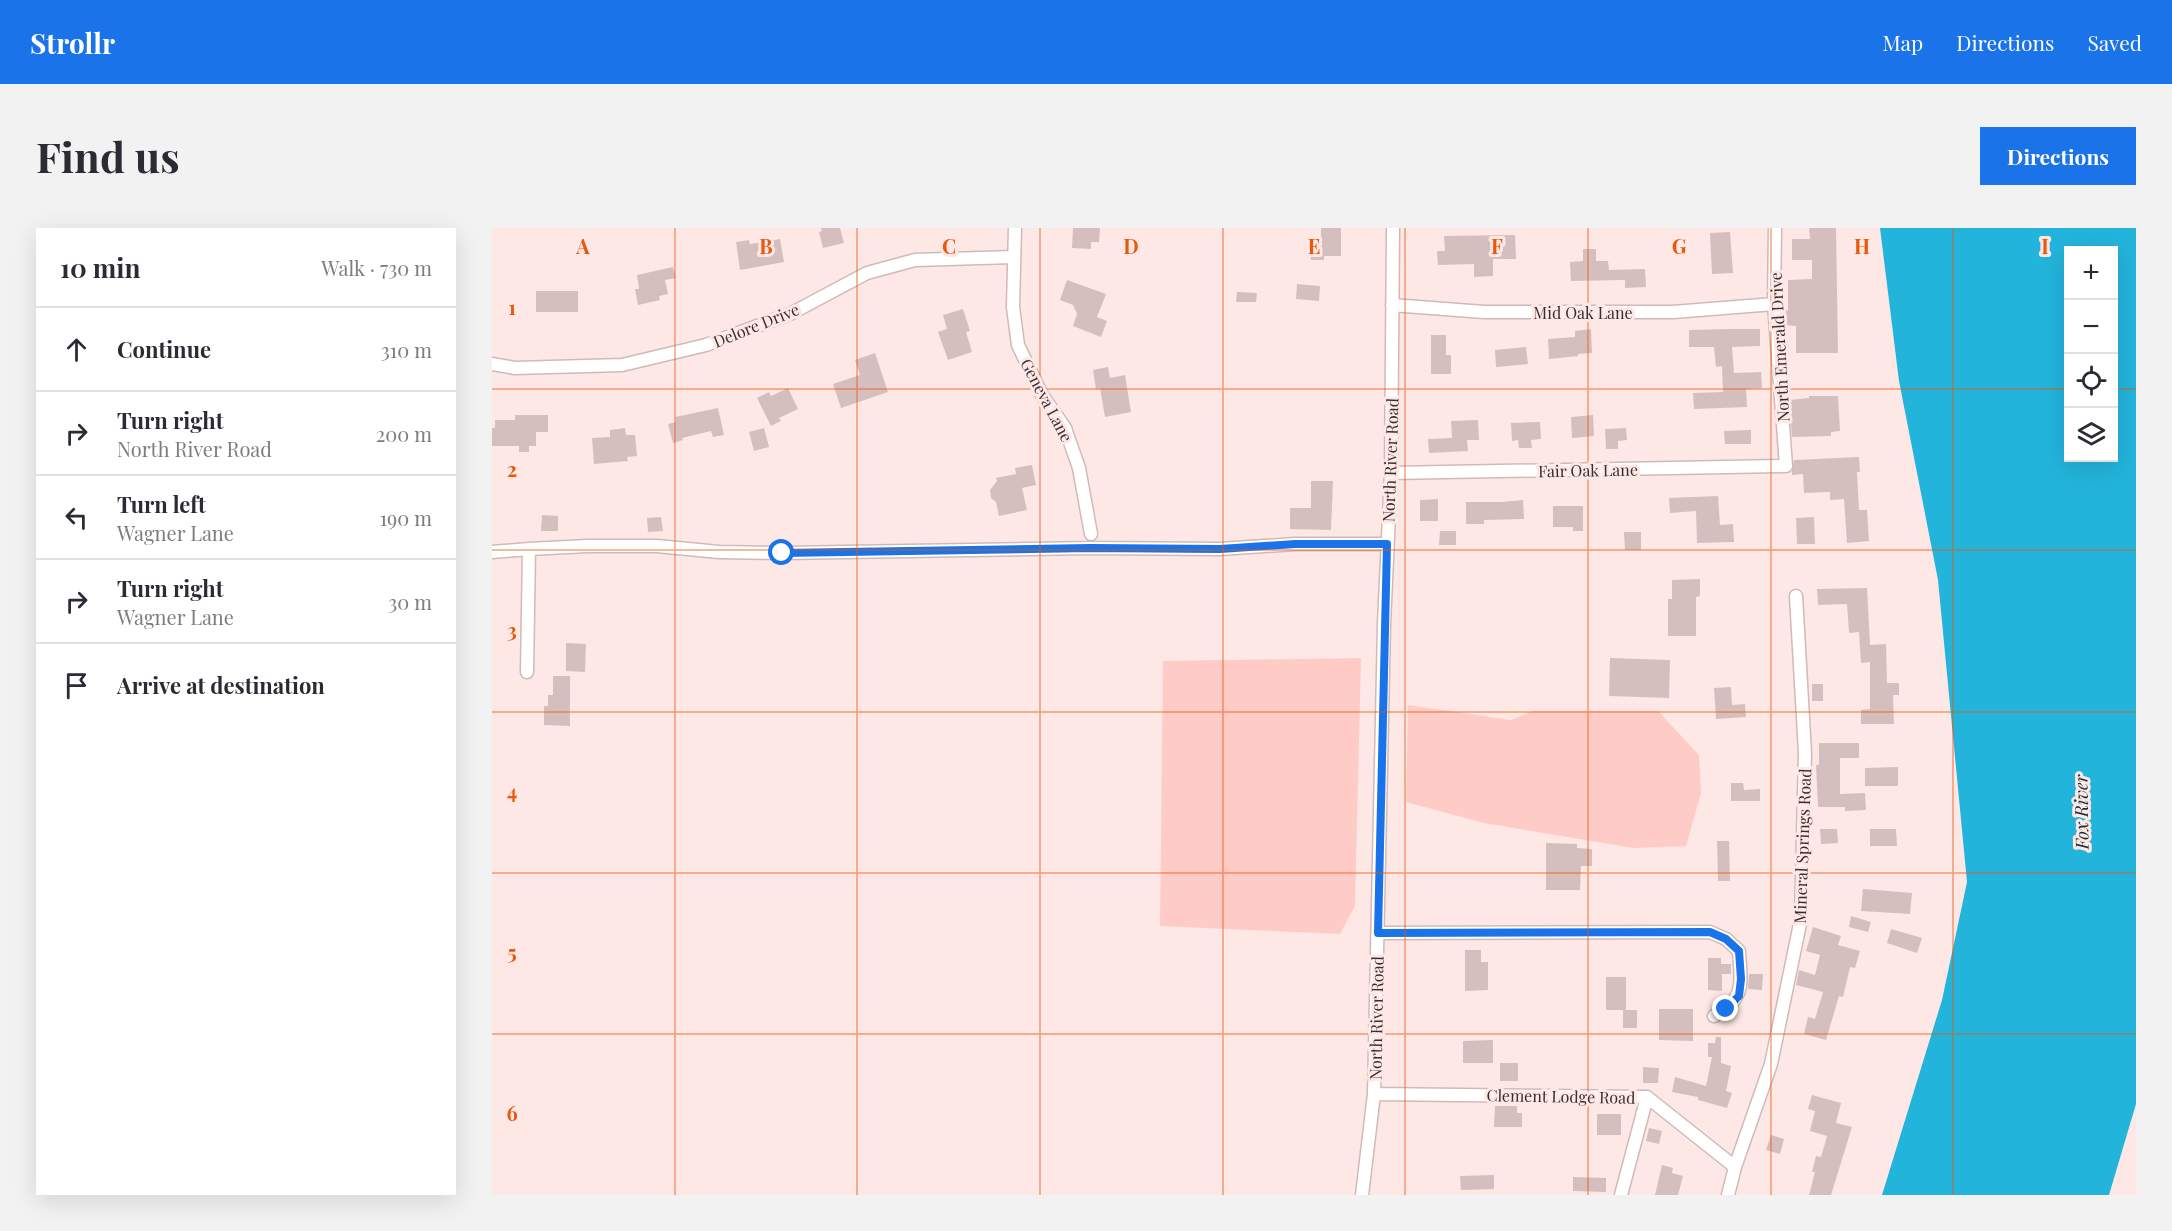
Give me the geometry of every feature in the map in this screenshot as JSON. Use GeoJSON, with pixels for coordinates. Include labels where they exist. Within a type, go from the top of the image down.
{"type":"FeatureCollection","features":[{"type":"Feature","properties":{"kind":"street","name":"Geneva Lane"},"geometry":{"type":"LineString","coordinates":[[1015,228],[1013,307],[1018,345],[1042,394],[1065,428],[1079,468],[1092,534]]}},
{"type":"Feature","properties":{"kind":"street","name":"North River Road"},"geometry":{"type":"LineString","coordinates":[[1362,1195],[1374,1094],[1387,544],[1391,473],[1393,228]]}},
{"type":"Feature","properties":{"kind":"street","name":"North Emerald Drive"},"geometry":{"type":"LineString","coordinates":[[1774,228],[1774,304],[1786,466]]}},
{"type":"Feature","properties":{"kind":"street","name":"Delore Drive"},"geometry":{"type":"LineString","coordinates":[[492,364],[515,368],[622,365],[706,345],[790,314],[867,273],[915,260],[1013,257]]}},
{"type":"Feature","properties":{"kind":"street","name":"Mid Oak Lane"},"geometry":{"type":"LineString","coordinates":[[1392,305],[1484,312],[1673,312],[1774,304]]}},
{"type":"Feature","properties":{"kind":"street","name":"Fair Oak Lane"},"geometry":{"type":"LineString","coordinates":[[1391,473],[1786,466]]}},
{"type":"Feature","properties":{"kind":"street"},"geometry":{"type":"LineString","coordinates":[[492,552],[587,546],[657,546],[719,552],[782,553],[1090,548],[1220,549],[1295,544],[1387,544]]}},
{"type":"Feature","properties":{"kind":"street"},"geometry":{"type":"LineString","coordinates":[[527,672],[529,549]]}},
{"type":"Feature","properties":{"kind":"street","name":"Mineral Springs Road"},"geometry":{"type":"LineString","coordinates":[[1728,1195],[1735,1167],[1771,1064],[1801,919],[1805,753],[1796,596]]}},
{"type":"Feature","properties":{"kind":"street"},"geometry":{"type":"LineString","coordinates":[[1378,933],[1710,932],[1726,939],[1739,951],[1741,979],[1739,996],[1726,1009],[1713,1016]]}},
{"type":"Feature","properties":{"kind":"street","name":"Clement Lodge Road"},"geometry":{"type":"LineString","coordinates":[[1374,1094],[1647,1097],[1621,1195]]}},
{"type":"Feature","properties":{"kind":"street"},"geometry":{"type":"LineString","coordinates":[[1647,1097],[1735,1167]]}},
{"type":"Feature","properties":{"kind":"shaded area"},"geometry":{"type":"Polygon","coordinates":[[[1361,658],[1355,906],[1340,934],[1160,926],[1163,661],[1361,658]]]}},
{"type":"Feature","properties":{"kind":"shaded area"},"geometry":{"type":"Polygon","coordinates":[[[1408,705],[1511,720],[1533,711],[1658,711],[1699,755],[1701,793],[1686,846],[1633,848],[1484,823],[1406,802],[1408,705]]]}},
{"type":"Feature","properties":{"kind":"water","name":"Fox River"},"geometry":{"type":"Polygon","coordinates":[[[1880,228],[2136,228],[2136,1104],[2109,1195],[1882,1195],[1942,1000],[1967,882],[1938,580],[1899,381],[1880,228]]]}},
{"type":"Feature","properties":{"kind":"building"},"geometry":{"type":"Polygon","coordinates":[[[821,228],[840,228],[844,243],[823,248],[819,232],[822,231],[821,228]]]}},
{"type":"Feature","properties":{"kind":"building"},"geometry":{"type":"Polygon","coordinates":[[[1073,228],[1100,228],[1099,242],[1091,242],[1091,249],[1072,248],[1073,228]]]}},
{"type":"Feature","properties":{"kind":"building"},"geometry":{"type":"Polygon","coordinates":[[[1321,228],[1341,228],[1341,256],[1324,256],[1324,260],[1311,260],[1310,247],[1321,247],[1321,228]]]}},
{"type":"Feature","properties":{"kind":"building"},"geometry":{"type":"Polygon","coordinates":[[[1809,228],[1836,228],[1838,353],[1796,353],[1796,326],[1784,325],[1783,310],[1788,310],[1788,280],[1812,279],[1812,260],[1792,260],[1792,239],[1810,239],[1809,228]]]}},
{"type":"Feature","properties":{"kind":"building"},"geometry":{"type":"Polygon","coordinates":[[[1730,232],[1733,273],[1712,274],[1710,233],[1730,232]]]}},
{"type":"Feature","properties":{"kind":"building"},"geometry":{"type":"Polygon","coordinates":[[[1515,235],[1516,259],[1493,259],[1493,276],[1474,277],[1474,264],[1438,265],[1437,251],[1445,251],[1444,236],[1515,235]]]}},
{"type":"Feature","properties":{"kind":"building"},"geometry":{"type":"Polygon","coordinates":[[[780,239],[784,262],[740,270],[736,242],[749,240],[750,244],[780,239]]]}},
{"type":"Feature","properties":{"kind":"building"},"geometry":{"type":"Polygon","coordinates":[[[1583,249],[1596,249],[1596,261],[1608,261],[1609,270],[1645,269],[1646,287],[1625,288],[1625,280],[1571,281],[1570,262],[1583,261],[1583,249]]]}},
{"type":"Feature","properties":{"kind":"building"},"geometry":{"type":"Polygon","coordinates":[[[673,267],[676,278],[665,280],[668,294],[659,296],[660,300],[638,305],[635,289],[639,289],[637,275],[673,267]]]}},
{"type":"Feature","properties":{"kind":"building"},"geometry":{"type":"Polygon","coordinates":[[[1067,280],[1106,294],[1097,317],[1107,321],[1101,337],[1073,326],[1077,314],[1073,305],[1060,300],[1067,280]]]}},
{"type":"Feature","properties":{"kind":"building"},"geometry":{"type":"Polygon","coordinates":[[[1297,284],[1320,286],[1319,301],[1296,299],[1297,284]]]}},
{"type":"Feature","properties":{"kind":"building"},"geometry":{"type":"Polygon","coordinates":[[[536,291],[578,291],[578,312],[536,312],[536,291]]]}},
{"type":"Feature","properties":{"kind":"building"},"geometry":{"type":"Polygon","coordinates":[[[1237,292],[1257,293],[1256,302],[1236,302],[1237,292]]]}},
{"type":"Feature","properties":{"kind":"building"},"geometry":{"type":"Polygon","coordinates":[[[963,309],[970,331],[966,332],[972,352],[948,360],[938,332],[947,329],[943,315],[963,309]]]}},
{"type":"Feature","properties":{"kind":"building"},"geometry":{"type":"Polygon","coordinates":[[[1591,329],[1592,353],[1549,359],[1548,339],[1575,337],[1575,331],[1591,329]]]}},
{"type":"Feature","properties":{"kind":"building"},"geometry":{"type":"Polygon","coordinates":[[[1760,329],[1760,346],[1732,347],[1734,373],[1761,372],[1762,388],[1746,389],[1747,407],[1694,409],[1693,393],[1723,392],[1722,366],[1716,367],[1714,347],[1689,347],[1689,330],[1760,329]]]}},
{"type":"Feature","properties":{"kind":"building"},"geometry":{"type":"Polygon","coordinates":[[[1431,335],[1446,335],[1446,355],[1451,355],[1451,374],[1431,374],[1431,335]]]}},
{"type":"Feature","properties":{"kind":"building"},"geometry":{"type":"Polygon","coordinates":[[[1526,347],[1528,364],[1496,367],[1495,350],[1526,347]]]}},
{"type":"Feature","properties":{"kind":"building"},"geometry":{"type":"Polygon","coordinates":[[[875,353],[888,392],[841,408],[833,384],[860,375],[855,360],[875,353]]]}},
{"type":"Feature","properties":{"kind":"building"},"geometry":{"type":"Polygon","coordinates":[[[1108,367],[1110,378],[1125,375],[1131,412],[1105,417],[1100,388],[1096,389],[1093,370],[1108,367]]]}},
{"type":"Feature","properties":{"kind":"building"},"geometry":{"type":"Polygon","coordinates":[[[788,388],[798,409],[779,418],[781,421],[771,426],[757,398],[769,392],[771,396],[788,388]]]}},
{"type":"Feature","properties":{"kind":"building"},"geometry":{"type":"Polygon","coordinates":[[[1809,396],[1838,396],[1840,431],[1831,432],[1831,436],[1792,437],[1789,400],[1809,398],[1809,396]]]}},
{"type":"Feature","properties":{"kind":"building"},"geometry":{"type":"Polygon","coordinates":[[[718,408],[724,435],[713,437],[711,431],[682,438],[683,440],[673,443],[668,424],[676,422],[675,417],[718,408]]]}},
{"type":"Feature","properties":{"kind":"building"},"geometry":{"type":"Polygon","coordinates":[[[515,415],[548,415],[548,432],[536,432],[536,446],[529,446],[529,452],[519,452],[519,446],[492,446],[492,428],[495,428],[495,420],[515,420],[515,415]]]}},
{"type":"Feature","properties":{"kind":"building"},"geometry":{"type":"Polygon","coordinates":[[[1593,415],[1594,436],[1572,438],[1571,417],[1593,415]]]}},
{"type":"Feature","properties":{"kind":"building"},"geometry":{"type":"Polygon","coordinates":[[[1478,420],[1479,440],[1467,440],[1468,451],[1429,453],[1428,439],[1452,438],[1451,421],[1478,420]]]}},
{"type":"Feature","properties":{"kind":"building"},"geometry":{"type":"Polygon","coordinates":[[[1540,422],[1541,439],[1531,440],[1532,448],[1519,448],[1518,440],[1512,441],[1511,423],[1540,422]]]}},
{"type":"Feature","properties":{"kind":"building"},"geometry":{"type":"Polygon","coordinates":[[[625,428],[626,435],[635,435],[637,456],[627,457],[628,461],[594,464],[592,438],[610,437],[610,430],[625,428]]]}},
{"type":"Feature","properties":{"kind":"building"},"geometry":{"type":"Polygon","coordinates":[[[764,428],[769,447],[754,451],[749,432],[764,428]]]}},
{"type":"Feature","properties":{"kind":"building"},"geometry":{"type":"Polygon","coordinates":[[[1626,428],[1627,440],[1618,441],[1618,449],[1606,449],[1605,429],[1626,428]]]}},
{"type":"Feature","properties":{"kind":"building"},"geometry":{"type":"Polygon","coordinates":[[[1751,430],[1751,444],[1725,444],[1724,431],[1751,430]]]}},
{"type":"Feature","properties":{"kind":"building"},"geometry":{"type":"Polygon","coordinates":[[[1859,457],[1860,472],[1857,472],[1859,510],[1867,510],[1869,541],[1847,543],[1844,499],[1830,500],[1830,492],[1804,493],[1803,474],[1792,475],[1792,471],[1794,460],[1859,457]]]}},
{"type":"Feature","properties":{"kind":"building"},"geometry":{"type":"Polygon","coordinates":[[[1032,465],[1036,485],[1022,488],[1027,510],[999,516],[990,490],[997,481],[996,478],[1016,474],[1015,468],[1032,465]]]}},
{"type":"Feature","properties":{"kind":"building"},"geometry":{"type":"Polygon","coordinates":[[[1311,481],[1333,481],[1331,530],[1290,529],[1290,508],[1311,508],[1311,481]]]}},
{"type":"Feature","properties":{"kind":"building"},"geometry":{"type":"Polygon","coordinates":[[[1718,496],[1720,525],[1733,524],[1734,542],[1697,543],[1696,511],[1670,513],[1669,498],[1718,496]]]}},
{"type":"Feature","properties":{"kind":"building"},"geometry":{"type":"Polygon","coordinates":[[[1438,499],[1438,521],[1420,521],[1420,500],[1438,499]]]}},
{"type":"Feature","properties":{"kind":"building"},"geometry":{"type":"Polygon","coordinates":[[[1523,500],[1524,519],[1484,520],[1484,524],[1466,524],[1466,502],[1523,500]]]}},
{"type":"Feature","properties":{"kind":"building"},"geometry":{"type":"Polygon","coordinates":[[[1553,506],[1583,506],[1583,531],[1573,531],[1573,527],[1553,527],[1553,506]]]}},
{"type":"Feature","properties":{"kind":"building"},"geometry":{"type":"Polygon","coordinates":[[[542,515],[558,516],[558,531],[541,531],[542,515]]]}},
{"type":"Feature","properties":{"kind":"building"},"geometry":{"type":"Polygon","coordinates":[[[661,517],[663,531],[648,532],[647,518],[661,517]]]}},
{"type":"Feature","properties":{"kind":"building"},"geometry":{"type":"Polygon","coordinates":[[[1814,517],[1815,544],[1797,544],[1796,518],[1814,517]]]}},
{"type":"Feature","properties":{"kind":"building"},"geometry":{"type":"Polygon","coordinates":[[[1440,531],[1456,531],[1456,545],[1439,545],[1440,531]]]}},
{"type":"Feature","properties":{"kind":"building"},"geometry":{"type":"Polygon","coordinates":[[[1624,532],[1641,532],[1641,550],[1625,550],[1624,532]]]}},
{"type":"Feature","properties":{"kind":"building"},"geometry":{"type":"Polygon","coordinates":[[[1700,579],[1700,596],[1696,597],[1696,636],[1668,636],[1668,599],[1672,599],[1672,580],[1700,579]]]}},
{"type":"Feature","properties":{"kind":"building"},"geometry":{"type":"Polygon","coordinates":[[[1867,588],[1870,645],[1886,644],[1887,683],[1899,683],[1899,695],[1893,695],[1894,724],[1861,724],[1861,710],[1870,709],[1870,662],[1861,663],[1859,632],[1849,633],[1847,604],[1818,605],[1817,589],[1867,588]]]}},
{"type":"Feature","properties":{"kind":"building"},"geometry":{"type":"Polygon","coordinates":[[[566,643],[586,644],[585,672],[566,671],[566,643]]]}},
{"type":"Feature","properties":{"kind":"building"},"geometry":{"type":"Polygon","coordinates":[[[1610,658],[1670,660],[1669,698],[1609,696],[1610,658]]]}},
{"type":"Feature","properties":{"kind":"building"},"geometry":{"type":"Polygon","coordinates":[[[553,676],[570,676],[570,726],[544,725],[544,706],[548,706],[548,695],[553,695],[553,676]]]}},
{"type":"Feature","properties":{"kind":"building"},"geometry":{"type":"Polygon","coordinates":[[[1812,684],[1823,684],[1823,701],[1812,701],[1812,684]]]}},
{"type":"Feature","properties":{"kind":"building"},"geometry":{"type":"Polygon","coordinates":[[[1731,687],[1732,705],[1745,704],[1746,717],[1716,719],[1714,688],[1731,687]]]}},
{"type":"Feature","properties":{"kind":"building"},"geometry":{"type":"Polygon","coordinates":[[[1819,743],[1859,743],[1859,758],[1840,758],[1840,794],[1865,793],[1866,810],[1845,811],[1845,807],[1818,807],[1816,765],[1819,765],[1819,743]]]}},
{"type":"Feature","properties":{"kind":"building"},"geometry":{"type":"Polygon","coordinates":[[[1898,767],[1898,786],[1865,786],[1865,768],[1898,767]]]}},
{"type":"Feature","properties":{"kind":"building"},"geometry":{"type":"Polygon","coordinates":[[[1731,783],[1743,783],[1744,790],[1760,789],[1760,801],[1731,801],[1731,783]]]}},
{"type":"Feature","properties":{"kind":"building"},"geometry":{"type":"Polygon","coordinates":[[[1820,829],[1837,829],[1838,843],[1821,844],[1820,829]]]}},
{"type":"Feature","properties":{"kind":"building"},"geometry":{"type":"Polygon","coordinates":[[[1870,829],[1896,829],[1897,846],[1870,846],[1870,829]]]}},
{"type":"Feature","properties":{"kind":"building"},"geometry":{"type":"Polygon","coordinates":[[[1717,841],[1729,841],[1730,881],[1718,881],[1717,841]]]}},
{"type":"Feature","properties":{"kind":"building"},"geometry":{"type":"Polygon","coordinates":[[[1546,843],[1577,844],[1577,848],[1592,849],[1592,866],[1581,866],[1580,890],[1546,890],[1546,843]]]}},
{"type":"Feature","properties":{"kind":"building"},"geometry":{"type":"Polygon","coordinates":[[[1863,889],[1912,893],[1910,914],[1861,911],[1863,889]]]}},
{"type":"Feature","properties":{"kind":"building"},"geometry":{"type":"Polygon","coordinates":[[[1851,916],[1871,922],[1868,932],[1849,927],[1851,916]]]}},
{"type":"Feature","properties":{"kind":"building"},"geometry":{"type":"Polygon","coordinates":[[[1813,927],[1841,936],[1838,945],[1860,951],[1855,968],[1850,967],[1843,997],[1839,996],[1826,1040],[1804,1034],[1808,1017],[1815,1019],[1823,992],[1796,985],[1799,970],[1815,975],[1820,955],[1806,951],[1813,927]]]}},
{"type":"Feature","properties":{"kind":"building"},"geometry":{"type":"Polygon","coordinates":[[[1891,929],[1922,938],[1917,953],[1887,943],[1891,929]]]}},
{"type":"Feature","properties":{"kind":"building"},"geometry":{"type":"Polygon","coordinates":[[[1465,950],[1481,950],[1481,962],[1488,962],[1488,990],[1465,991],[1465,950]]]}},
{"type":"Feature","properties":{"kind":"building"},"geometry":{"type":"Polygon","coordinates":[[[1708,958],[1721,958],[1721,964],[1731,964],[1731,974],[1722,974],[1722,991],[1708,990],[1708,958]]]}},
{"type":"Feature","properties":{"kind":"building"},"geometry":{"type":"Polygon","coordinates":[[[1749,974],[1763,974],[1762,990],[1748,989],[1749,974]]]}},
{"type":"Feature","properties":{"kind":"building"},"geometry":{"type":"Polygon","coordinates":[[[1606,977],[1626,977],[1626,1010],[1637,1010],[1637,1028],[1623,1028],[1623,1010],[1606,1010],[1606,977]]]}},
{"type":"Feature","properties":{"kind":"building"},"geometry":{"type":"Polygon","coordinates":[[[1659,1009],[1693,1009],[1693,1041],[1659,1040],[1659,1009]]]}},
{"type":"Feature","properties":{"kind":"building"},"geometry":{"type":"Polygon","coordinates":[[[1716,1037],[1721,1037],[1721,1063],[1731,1066],[1726,1091],[1732,1093],[1727,1108],[1698,1100],[1698,1097],[1672,1092],[1675,1077],[1706,1086],[1712,1057],[1708,1057],[1708,1043],[1715,1043],[1716,1037]]]}},
{"type":"Feature","properties":{"kind":"building"},"geometry":{"type":"Polygon","coordinates":[[[1493,1040],[1493,1063],[1463,1063],[1463,1041],[1493,1040]]]}},
{"type":"Feature","properties":{"kind":"building"},"geometry":{"type":"Polygon","coordinates":[[[1500,1063],[1518,1063],[1518,1081],[1500,1081],[1500,1063]]]}},
{"type":"Feature","properties":{"kind":"building"},"geometry":{"type":"Polygon","coordinates":[[[1643,1067],[1659,1068],[1658,1083],[1643,1083],[1643,1067]]]}},
{"type":"Feature","properties":{"kind":"building"},"geometry":{"type":"Polygon","coordinates":[[[1812,1095],[1841,1103],[1836,1123],[1852,1127],[1831,1195],[1809,1195],[1815,1172],[1812,1172],[1816,1156],[1821,1157],[1827,1136],[1810,1131],[1815,1111],[1808,1109],[1812,1095]]]}},
{"type":"Feature","properties":{"kind":"building"},"geometry":{"type":"Polygon","coordinates":[[[1495,1106],[1517,1106],[1517,1113],[1522,1113],[1522,1127],[1494,1127],[1495,1106]]]}},
{"type":"Feature","properties":{"kind":"building"},"geometry":{"type":"Polygon","coordinates":[[[1597,1114],[1621,1114],[1621,1135],[1597,1135],[1597,1114]]]}},
{"type":"Feature","properties":{"kind":"building"},"geometry":{"type":"Polygon","coordinates":[[[1649,1128],[1662,1131],[1659,1144],[1646,1141],[1649,1128]]]}},
{"type":"Feature","properties":{"kind":"building"},"geometry":{"type":"Polygon","coordinates":[[[1771,1135],[1784,1139],[1780,1154],[1766,1150],[1771,1135]]]}},
{"type":"Feature","properties":{"kind":"building"},"geometry":{"type":"Polygon","coordinates":[[[1662,1165],[1673,1168],[1672,1173],[1683,1176],[1678,1195],[1655,1195],[1662,1165]]]}},
{"type":"Feature","properties":{"kind":"building"},"geometry":{"type":"Polygon","coordinates":[[[1494,1175],[1494,1189],[1461,1190],[1460,1176],[1494,1175]]]}},
{"type":"Feature","properties":{"kind":"building"},"geometry":{"type":"Polygon","coordinates":[[[1573,1177],[1606,1178],[1606,1192],[1573,1191],[1573,1177]]]}},
{"type":"Feature","properties":{"kind":"route"},"geometry":{"type":"LineString","coordinates":[[782,553],[1090,548],[1220,549],[1295,544],[1387,544],[1378,933],[1710,932],[1726,939],[1739,951],[1741,979],[1739,996],[1726,1009]]}}]}
